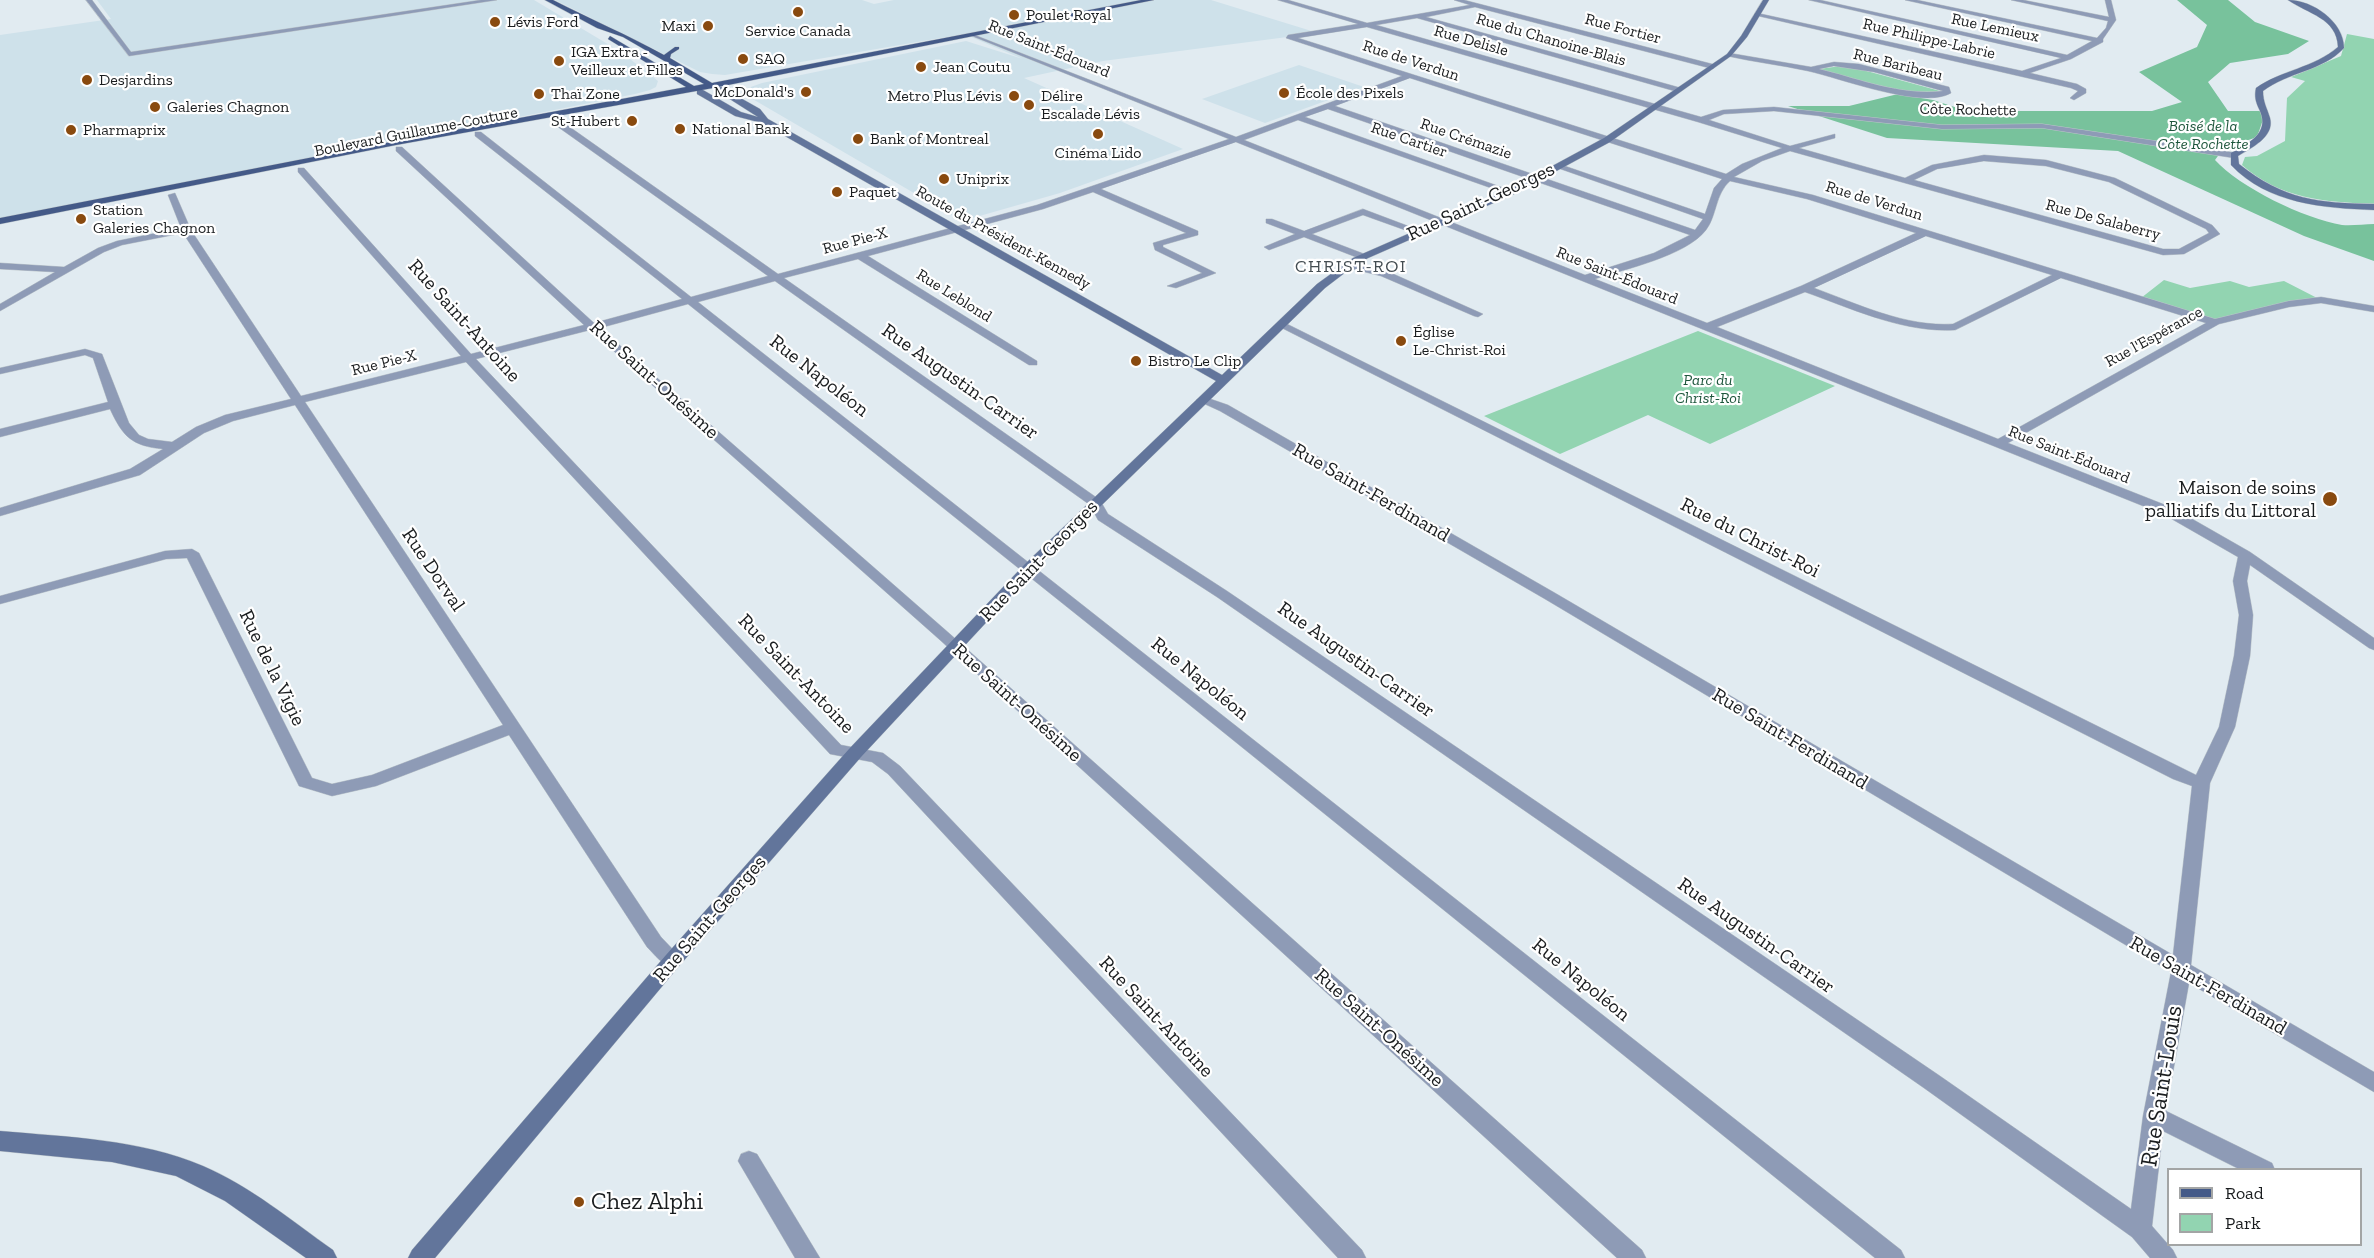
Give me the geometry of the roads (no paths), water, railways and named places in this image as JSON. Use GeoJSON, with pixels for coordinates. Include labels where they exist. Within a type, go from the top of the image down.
{"type":"FeatureCollection","features":[{"type":"Feature","properties":{"kind":"main road","name":"Route du Président-Kennedy"},"geometry":{"type":"LineString","coordinates":[[548,0],[599,27],[625,36],[718,88]]}},
{"type":"Feature","properties":{"kind":"main road","name":"Boulevard Guillaume-Couture"},"geometry":{"type":"LineString","coordinates":[[0,221],[1151,0]]}},
{"type":"Feature","properties":{"kind":"main road","name":"Route du Président-Kennedy"},"geometry":{"type":"LineString","coordinates":[[599,27],[597,30],[700,92]]}},
{"type":"Feature","properties":{"kind":"main road"},"geometry":{"type":"LineString","coordinates":[[666,59],[668,53],[677,48]]}},
{"type":"Feature","properties":{"kind":"main road","name":"Boulevard Guillaume-Couture"},"geometry":{"type":"LineString","coordinates":[[0,230],[399,149],[802,72],[837,62]]}},
{"type":"Feature","properties":{"kind":"street"},"geometry":{"type":"LineString","coordinates":[[89,0],[129,54],[494,0]]}},
{"type":"Feature","properties":{"kind":"street","name":"Rue Delisle"},"geometry":{"type":"LineString","coordinates":[[1281,0],[1654,107]]}},
{"type":"Feature","properties":{"kind":"street","name":"Rue Fortier"},"geometry":{"type":"LineString","coordinates":[[1457,0],[1713,67]]}},
{"type":"Feature","properties":{"kind":"street","name":"Rue Saint-Georges"},"geometry":{"type":"LineString","coordinates":[[420,1258],[673,960],[855,753],[1030,567],[1202,400],[1283,326],[1321,286],[1364,257],[1511,192],[1607,140],[1729,55],[1744,38],[1766,0]]}},
{"type":"Feature","properties":{"kind":"street","name":"Rue Lemieux"},"geometry":{"type":"LineString","coordinates":[[1812,0],[2067,57]]}},
{"type":"Feature","properties":{"kind":"street"},"geometry":{"type":"LineString","coordinates":[[1908,0],[2101,41]]}},
{"type":"Feature","properties":{"kind":"street"},"geometry":{"type":"LineString","coordinates":[[2014,0],[2113,20]]}},
{"type":"Feature","properties":{"kind":"street"},"geometry":{"type":"LineString","coordinates":[[2022,74],[2101,41],[2113,20],[2114,10],[2109,0]]}},
{"type":"Feature","properties":{"kind":"street"},"geometry":{"type":"LineString","coordinates":[[2291,0],[2334,25],[2342,39],[2341,48],[2323,60],[2279,77],[2259,90],[2258,104],[2267,119],[2266,130],[2256,142],[2234,155],[2235,165],[2259,184],[2278,193],[2316,203],[2374,207]]}},
{"type":"Feature","properties":{"kind":"street"},"geometry":{"type":"LineString","coordinates":[[1364,24],[1478,6]]}},
{"type":"Feature","properties":{"kind":"street","name":"Rue Philippe-Labrie"},"geometry":{"type":"LineString","coordinates":[[1757,15],[2074,86],[2083,91],[2074,98]]}},
{"type":"Feature","properties":{"kind":"street","name":"Rue du Chanoine-Blais"},"geometry":{"type":"LineString","coordinates":[[1416,16],[1678,90]]}},
{"type":"Feature","properties":{"kind":"street","name":"Rue de Verdun"},"geometry":{"type":"LineString","coordinates":[[1364,24],[1288,37],[1729,178],[1810,197],[2215,322]]}},
{"type":"Feature","properties":{"kind":"street","name":"Rue Saint-Édouard"},"geometry":{"type":"LineString","coordinates":[[974,35],[2168,511],[2245,555],[2374,645]]}},
{"type":"Feature","properties":{"kind":"street","name":"Rue Baribeau"},"geometry":{"type":"LineString","coordinates":[[1729,55],[1811,69],[1905,93],[1926,95],[1947,93],[1946,90],[1933,86],[1856,66],[1832,64],[1811,69]]}},
{"type":"Feature","properties":{"kind":"street","name":"Rue Pie-X"},"geometry":{"type":"LineString","coordinates":[[298,401],[594,326],[1040,207],[1235,140],[1408,75]]}},
{"type":"Feature","properties":{"kind":"street","name":"Route du Président-Kennedy"},"geometry":{"type":"LineString","coordinates":[[718,88],[757,111],[765,122]]}},
{"type":"Feature","properties":{"kind":"street","name":"Route du Président-Kennedy"},"geometry":{"type":"LineString","coordinates":[[700,92],[738,114],[765,122],[1225,381]]}},
{"type":"Feature","properties":{"kind":"street","name":"Rue Crémazie"},"geometry":{"type":"LineString","coordinates":[[1328,106],[1697,234]]}},
{"type":"Feature","properties":{"kind":"street","name":"Rue De Salaberry"},"geometry":{"type":"LineString","coordinates":[[1654,107],[1905,181],[2163,252],[2181,252],[2215,234],[2209,227],[2146,197],[2011,160],[1984,158],[1935,167],[1905,181]]}},
{"type":"Feature","properties":{"kind":"street","name":"Côte Rochette"},"geometry":{"type":"LineString","coordinates":[[1701,120],[1723,112],[1774,109],[1931,126],[2042,126],[2234,155]]}},
{"type":"Feature","properties":{"kind":"street","name":"Rue de Verdun"},"geometry":{"type":"LineString","coordinates":[[1524,113],[1522,114],[1531,125],[1560,134]]}},
{"type":"Feature","properties":{"kind":"street","name":"Rue Cartier"},"geometry":{"type":"LineString","coordinates":[[1298,117],[1511,192]]}},
{"type":"Feature","properties":{"kind":"street","name":"Rue Augustin-Carrier"},"geometry":{"type":"LineString","coordinates":[[554,120],[1095,503],[1103,517],[1241,607],[1922,1075],[2140,1229]]}},
{"type":"Feature","properties":{"kind":"street","name":"Rue Napoléon"},"geometry":{"type":"LineString","coordinates":[[478,134],[1030,567],[1214,717],[1504,945],[1893,1258]]}},
{"type":"Feature","properties":{"kind":"street"},"geometry":{"type":"LineString","coordinates":[[1584,279],[1676,246],[1697,234],[1709,218],[1722,183],[1729,178],[1732,172],[1761,159],[1832,136]]}},
{"type":"Feature","properties":{"kind":"street"},"geometry":{"type":"LineString","coordinates":[[1580,141],[1595,146]]}},
{"type":"Feature","properties":{"kind":"street","name":"Rue Saint-Onésime"},"geometry":{"type":"LineString","coordinates":[[399,149],[1634,1258]]}},
{"type":"Feature","properties":{"kind":"street"},"geometry":{"type":"LineString","coordinates":[[1556,166],[1709,218]]}},
{"type":"Feature","properties":{"kind":"street","name":"Rue Saint-Antoine"},"geometry":{"type":"LineString","coordinates":[[301,170],[467,357],[836,750],[877,757],[894,770],[1354,1258]]}},
{"type":"Feature","properties":{"kind":"street"},"geometry":{"type":"LineString","coordinates":[[1092,188],[1195,233],[1158,243],[1158,248],[1211,273],[1172,286]]}},
{"type":"Feature","properties":{"kind":"street","name":"Rue Dorval"},"geometry":{"type":"LineString","coordinates":[[172,195],[186,230],[654,942],[673,960]]}},
{"type":"Feature","properties":{"kind":"street"},"geometry":{"type":"LineString","coordinates":[[1269,248],[1363,212],[1419,232]]}},
{"type":"Feature","properties":{"kind":"street"},"geometry":{"type":"LineString","coordinates":[[1269,221],[1364,257]]}},
{"type":"Feature","properties":{"kind":"street"},"geometry":{"type":"LineString","coordinates":[[0,308],[101,250],[120,243],[186,230]]}},
{"type":"Feature","properties":{"kind":"street"},"geometry":{"type":"LineString","coordinates":[[1706,328],[1805,288],[1926,232]]}},
{"type":"Feature","properties":{"kind":"street","name":"Rue Leblond"},"geometry":{"type":"LineString","coordinates":[[859,255],[1033,363]]}},
{"type":"Feature","properties":{"kind":"street"},"geometry":{"type":"LineString","coordinates":[[1349,265],[1385,274],[1478,314]]}},
{"type":"Feature","properties":{"kind":"street"},"geometry":{"type":"LineString","coordinates":[[0,266],[66,270]]}},
{"type":"Feature","properties":{"kind":"street"},"geometry":{"type":"LineString","coordinates":[[1805,288],[1922,327],[1942,330],[1954,327],[2061,274]]}},
{"type":"Feature","properties":{"kind":"street","name":"Rue l'Espérance"},"geometry":{"type":"LineString","coordinates":[[1999,443],[2215,322],[2289,304],[2321,300],[2374,309]]}},
{"type":"Feature","properties":{"kind":"street","name":"Rue du Christ-Roi"},"geometry":{"type":"LineString","coordinates":[[1283,326],[2158,765],[2201,783]]}},
{"type":"Feature","properties":{"kind":"street"},"geometry":{"type":"LineString","coordinates":[[0,371],[85,352],[98,356],[114,404],[133,437],[142,441],[172,446]]}},
{"type":"Feature","properties":{"kind":"street","name":"Rue Saint-Ferdinand"},"geometry":{"type":"LineString","coordinates":[[1202,400],[1224,408],[1550,596],[2374,1083]]}},
{"type":"Feature","properties":{"kind":"street"},"geometry":{"type":"LineString","coordinates":[[0,512],[135,472],[200,430],[229,418],[298,401]]}},
{"type":"Feature","properties":{"kind":"street"},"geometry":{"type":"LineString","coordinates":[[0,434],[114,404]]}},
{"type":"Feature","properties":{"kind":"street","name":"Rue de la Vigie"},"geometry":{"type":"LineString","coordinates":[[0,600],[165,555],[192,553],[305,782],[332,790],[376,780],[513,727]]}},
{"type":"Feature","properties":{"kind":"street","name":"Rue Saint-Louis"},"geometry":{"type":"LineString","coordinates":[[2140,1229],[2154,1116],[2181,970],[2201,783],[2227,727],[2242,657],[2246,615],[2240,580],[2245,555]]}},
{"type":"Feature","properties":{"kind":"street"},"geometry":{"type":"LineString","coordinates":[[2154,1116],[2260,1168]]}},
{"type":"Feature","properties":{"kind":"street"},"geometry":{"type":"LineString","coordinates":[[0,1141],[66,1146],[178,1167],[206,1179],[236,1197],[325,1258]]}},
{"type":"Feature","properties":{"kind":"street"},"geometry":{"type":"LineString","coordinates":[[749,1161],[808,1258]]}},
{"type":"Feature","properties":{"kind":"street"},"geometry":{"type":"LineString","coordinates":[[2140,1229],[2165,1258]]}},
{"type":"Feature","properties":{"kind":"place","name":"Service Canada"},"geometry":{"type":"Point","coordinates":[798,12]}},
{"type":"Feature","properties":{"kind":"place","name":"Poulet Royal"},"geometry":{"type":"Point","coordinates":[1014,15]}},
{"type":"Feature","properties":{"kind":"place","name":"Lévis Ford"},"geometry":{"type":"Point","coordinates":[495,22]}},
{"type":"Feature","properties":{"kind":"place","name":"Maxi"},"geometry":{"type":"Point","coordinates":[708,26]}},
{"type":"Feature","properties":{"kind":"place","name":"SAQ"},"geometry":{"type":"Point","coordinates":[743,59]}},
{"type":"Feature","properties":{"kind":"place","name":"IGA Extra - Veilleux et Filles"},"geometry":{"type":"Point","coordinates":[559,61]}},
{"type":"Feature","properties":{"kind":"place","name":"Jean Coutu"},"geometry":{"type":"Point","coordinates":[921,67]}},
{"type":"Feature","properties":{"kind":"place","name":"Desjardins"},"geometry":{"type":"Point","coordinates":[87,80]}},
{"type":"Feature","properties":{"kind":"place","name":"McDonald's"},"geometry":{"type":"Point","coordinates":[806,92]}},
{"type":"Feature","properties":{"kind":"place","name":"École des Pixels"},"geometry":{"type":"Point","coordinates":[1284,93]}},
{"type":"Feature","properties":{"kind":"place","name":"Thaï Zone"},"geometry":{"type":"Point","coordinates":[539,94]}},
{"type":"Feature","properties":{"kind":"place","name":"Metro Plus Lévis"},"geometry":{"type":"Point","coordinates":[1014,96]}},
{"type":"Feature","properties":{"kind":"place","name":"Délire Escalade Lévis"},"geometry":{"type":"Point","coordinates":[1029,105]}},
{"type":"Feature","properties":{"kind":"place","name":"Galeries Chagnon"},"geometry":{"type":"Point","coordinates":[155,107]}},
{"type":"Feature","properties":{"kind":"place","name":"St-Hubert"},"geometry":{"type":"Point","coordinates":[632,121]}},
{"type":"Feature","properties":{"kind":"place","name":"National Bank"},"geometry":{"type":"Point","coordinates":[680,129]}},
{"type":"Feature","properties":{"kind":"place","name":"Pharmaprix"},"geometry":{"type":"Point","coordinates":[71,130]}},
{"type":"Feature","properties":{"kind":"place","name":"Cinéma Lido"},"geometry":{"type":"Point","coordinates":[1098,134]}},
{"type":"Feature","properties":{"kind":"place","name":"Bank of Montreal"},"geometry":{"type":"Point","coordinates":[858,139]}},
{"type":"Feature","properties":{"kind":"place","name":"Uniprix"},"geometry":{"type":"Point","coordinates":[944,179]}},
{"type":"Feature","properties":{"kind":"place","name":"Paquet"},"geometry":{"type":"Point","coordinates":[837,192]}},
{"type":"Feature","properties":{"kind":"place","name":"Station Galeries Chagnon"},"geometry":{"type":"Point","coordinates":[81,219]}},
{"type":"Feature","properties":{"kind":"place","name":"Église Le-Christ-Roi"},"geometry":{"type":"Point","coordinates":[1401,341]}},
{"type":"Feature","properties":{"kind":"place","name":"Bistro Le Clip"},"geometry":{"type":"Point","coordinates":[1136,361]}},
{"type":"Feature","properties":{"kind":"place","name":"Maison de soins palliatifs du Littoral"},"geometry":{"type":"Point","coordinates":[2330,499]}},
{"type":"Feature","properties":{"kind":"place","name":"Chez Alphi"},"geometry":{"type":"Point","coordinates":[579,1202]}},
{"type":"Feature","properties":{"kind":"district","name":"CHRIST-ROI"},"geometry":{"type":"Point","coordinates":[1351,267]}},
{"type":"Feature","properties":{"kind":"park label","name":"Boisé de la Côte Rochette"},"geometry":{"type":"Point","coordinates":[2203,135]}},
{"type":"Feature","properties":{"kind":"park label","name":"Parc du Christ-Roi"},"geometry":{"type":"Point","coordinates":[1708,389]}}]}
